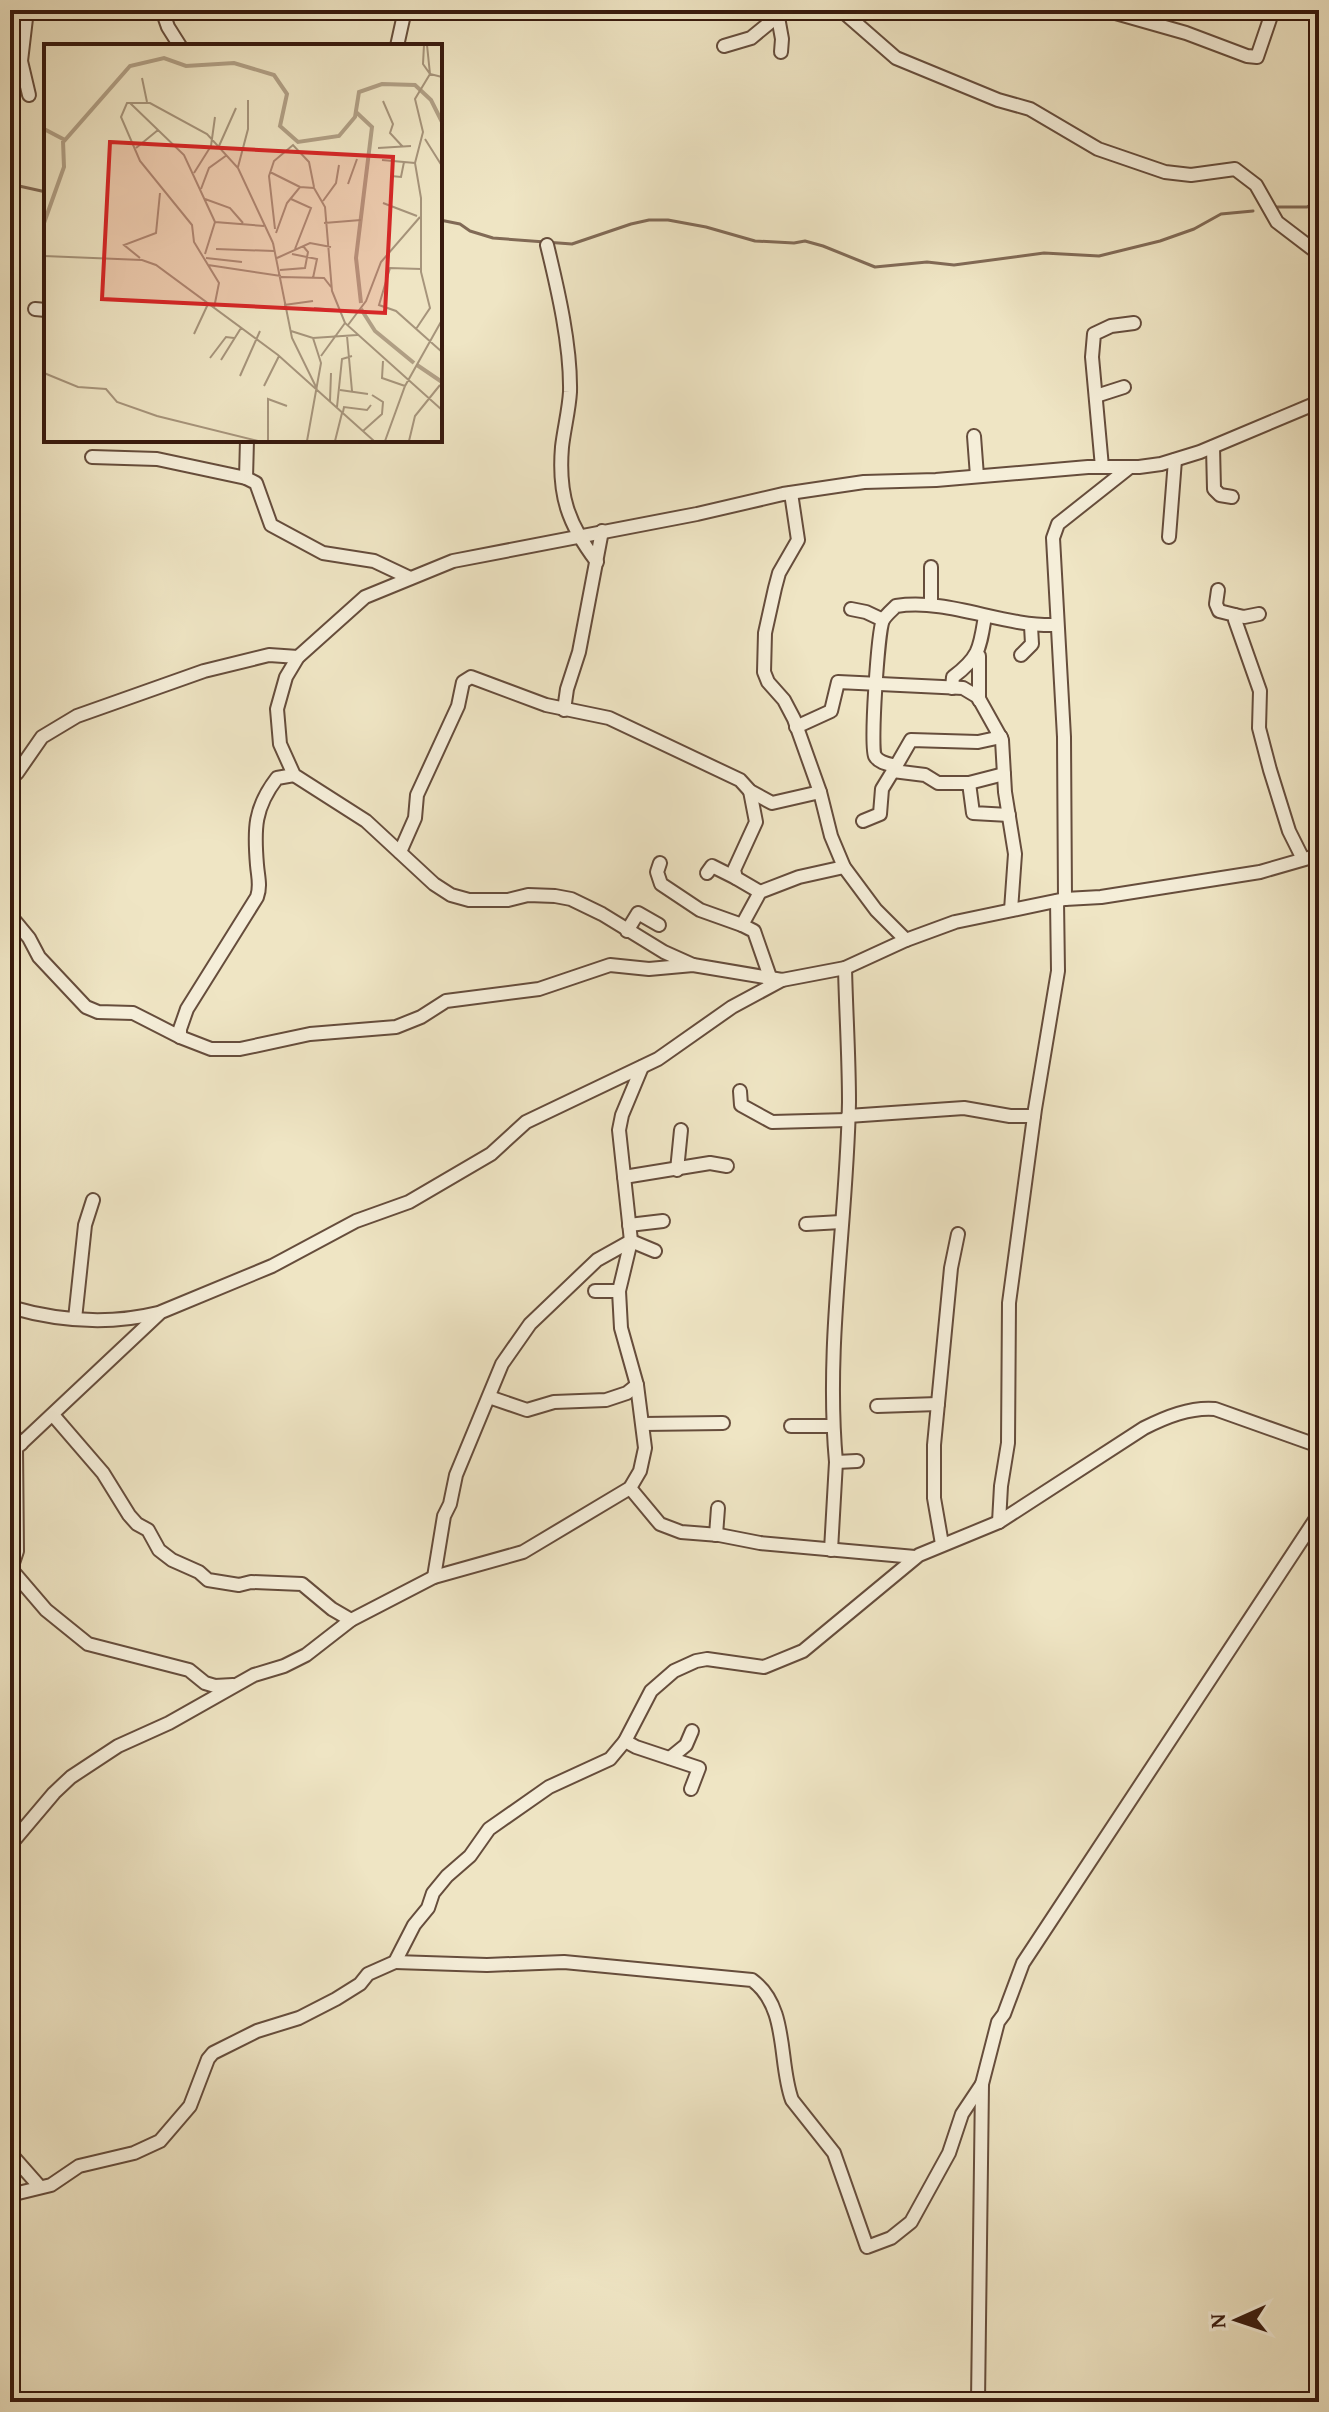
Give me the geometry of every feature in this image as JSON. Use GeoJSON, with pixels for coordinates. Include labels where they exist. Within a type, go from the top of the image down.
{"type":"FeatureCollection","features":[{"type":"Feature","properties":{"kind":"street"},"geometry":{"type":"LineString","coordinates":[[27,10],[21,61],[29,95]]}},
{"type":"Feature","properties":{"kind":"street"},"geometry":{"type":"LineString","coordinates":[[162,10],[179,44]]}},
{"type":"Feature","properties":{"kind":"street"},"geometry":{"type":"LineString","coordinates":[[397,44],[405,10]]}},
{"type":"Feature","properties":{"kind":"street"},"geometry":{"type":"LineString","coordinates":[[841,10],[896,58],[998,100],[1030,109],[1098,149],[1165,172],[1191,175],[1235,169],[1256,185],[1277,222],[1319,254]]}},
{"type":"Feature","properties":{"kind":"street"},"geometry":{"type":"LineString","coordinates":[[1105,10],[1140,14],[1247,56],[1257,57],[1273,10]]}},
{"type":"Feature","properties":{"kind":"street"},"geometry":{"type":"LineString","coordinates":[[724,46],[751,38],[781,13]]}},
{"type":"Feature","properties":{"kind":"street"},"geometry":{"type":"LineString","coordinates":[[781,13],[781,52]]}},
{"type":"Feature","properties":{"kind":"street"},"geometry":{"type":"LineString","coordinates":[[547,245],[555,276],[570,392],[562,450],[562,495],[577,536],[597,562]]}},
{"type":"Feature","properties":{"kind":"street"},"geometry":{"type":"LineString","coordinates":[[1102,467],[1092,357],[1094,334],[1111,326],[1134,323]]}},
{"type":"Feature","properties":{"kind":"street"},"geometry":{"type":"LineString","coordinates":[[1096,396],[1124,387]]}},
{"type":"Feature","properties":{"kind":"street"},"geometry":{"type":"LineString","coordinates":[[693,965],[664,952],[590,907],[555,896],[469,900],[451,895],[434,884],[366,821],[294,775],[280,744],[277,709],[286,677],[298,657],[365,597],[453,561],[791,493],[864,482],[1130,467],[1175,460],[1319,404]]}},
{"type":"Feature","properties":{"kind":"street"},"geometry":{"type":"LineString","coordinates":[[974,436],[977,476]]}},
{"type":"Feature","properties":{"kind":"street"},"geometry":{"type":"LineString","coordinates":[[246,478],[247,442]]}},
{"type":"Feature","properties":{"kind":"street"},"geometry":{"type":"LineString","coordinates":[[1213,447],[1214,489],[1220,495],[1232,497]]}},
{"type":"Feature","properties":{"kind":"street"},"geometry":{"type":"LineString","coordinates":[[92,457],[157,459],[246,478],[256,483],[271,525],[323,553],[374,561],[410,578]]}},
{"type":"Feature","properties":{"kind":"street"},"geometry":{"type":"LineString","coordinates":[[1169,537],[1175,460]]}},
{"type":"Feature","properties":{"kind":"street"},"geometry":{"type":"LineString","coordinates":[[1317,608],[1319,460]]}},
{"type":"Feature","properties":{"kind":"street"},"geometry":{"type":"LineString","coordinates":[[999,1522],[1008,1443],[1009,1303],[1034,1116],[1058,971],[1064,723],[1053,538],[1058,524],[1130,467]]}},
{"type":"Feature","properties":{"kind":"street"},"geometry":{"type":"LineString","coordinates":[[791,493],[798,540],[779,573],[775,588],[764,653],[764,672],[768,682],[784,700],[796,727],[844,867],[876,910],[906,940]]}},
{"type":"Feature","properties":{"kind":"street"},"geometry":{"type":"LineString","coordinates":[[564,710],[579,652],[602,531]]}},
{"type":"Feature","properties":{"kind":"street"},"geometry":{"type":"LineString","coordinates":[[931,567],[931,605]]}},
{"type":"Feature","properties":{"kind":"street"},"geometry":{"type":"LineString","coordinates":[[1218,590],[1216,604],[1219,611],[1244,617],[1259,614]]}},
{"type":"Feature","properties":{"kind":"street"},"geometry":{"type":"LineString","coordinates":[[1004,774],[969,783],[938,783],[925,775],[895,769],[880,762],[873,753],[875,683],[883,620],[896,606],[918,603],[1031,626],[1057,625]]}},
{"type":"Feature","properties":{"kind":"street"},"geometry":{"type":"LineString","coordinates":[[851,609],[883,620]]}},
{"type":"Feature","properties":{"kind":"street"},"geometry":{"type":"LineString","coordinates":[[1235,615],[1260,691],[1259,728],[1270,770],[1289,831],[1303,859]]}},
{"type":"Feature","properties":{"kind":"street"},"geometry":{"type":"LineString","coordinates":[[979,700],[977,669],[985,616]]}},
{"type":"Feature","properties":{"kind":"street"},"geometry":{"type":"LineString","coordinates":[[1021,655],[1032,644],[1031,626]]}},
{"type":"Feature","properties":{"kind":"street"},"geometry":{"type":"LineString","coordinates":[[952,688],[953,677],[971,664],[980,648]]}},
{"type":"Feature","properties":{"kind":"street"},"geometry":{"type":"LineString","coordinates":[[10,779],[42,737],[77,716],[204,671],[269,655],[298,657]]}},
{"type":"Feature","properties":{"kind":"street"},"geometry":{"type":"LineString","coordinates":[[400,852],[415,818],[417,795],[458,706],[463,682],[471,677],[564,710],[609,718],[740,780],[750,791],[772,803],[820,792]]}},
{"type":"Feature","properties":{"kind":"street"},"geometry":{"type":"LineString","coordinates":[[796,727],[831,711],[838,682],[963,688],[979,700],[1001,737],[1015,854],[1011,910]]}},
{"type":"Feature","properties":{"kind":"street"},"geometry":{"type":"LineString","coordinates":[[863,821],[880,814],[882,789],[911,740],[978,742],[1001,737]]}},
{"type":"Feature","properties":{"kind":"street"},"geometry":{"type":"LineString","coordinates":[[180,1037],[191,1001],[257,897],[260,888],[255,831],[259,807],[277,778],[294,775]]}},
{"type":"Feature","properties":{"kind":"street"},"geometry":{"type":"LineString","coordinates":[[969,783],[973,813],[1009,815]]}},
{"type":"Feature","properties":{"kind":"street"},"geometry":{"type":"LineString","coordinates":[[736,878],[734,870],[756,822],[750,791]]}},
{"type":"Feature","properties":{"kind":"street"},"geometry":{"type":"LineString","coordinates":[[10,915],[29,938],[39,957],[86,1007],[98,1012],[133,1013],[211,1049],[240,1049],[310,1034],[396,1027],[421,1017],[446,1001],[539,989],[610,965],[649,969],[693,965],[776,978],[845,968],[955,922],[1061,900],[1101,897],[1260,872],[1319,855]]}},
{"type":"Feature","properties":{"kind":"street"},"geometry":{"type":"LineString","coordinates":[[660,863],[657,872],[661,884],[700,910],[754,931],[776,978]]}},
{"type":"Feature","properties":{"kind":"street"},"geometry":{"type":"LineString","coordinates":[[707,873],[712,866],[760,892]]}},
{"type":"Feature","properties":{"kind":"street"},"geometry":{"type":"LineString","coordinates":[[742,925],[760,892],[799,877],[844,867]]}},
{"type":"Feature","properties":{"kind":"street"},"geometry":{"type":"LineString","coordinates":[[627,931],[638,913],[659,925]]}},
{"type":"Feature","properties":{"kind":"street"},"geometry":{"type":"LineString","coordinates":[[831,1550],[836,1462],[832,1363],[847,1118],[845,968]]}},
{"type":"Feature","properties":{"kind":"street"},"geometry":{"type":"LineString","coordinates":[[10,1307],[44,1317],[121,1320],[161,1312],[272,1266],[356,1221],[409,1202],[491,1154],[526,1122],[642,1067],[776,978]]}},
{"type":"Feature","properties":{"kind":"street"},"geometry":{"type":"LineString","coordinates":[[10,1845],[71,1777],[118,1746],[169,1723],[254,1675],[306,1655],[351,1620],[434,1577],[523,1552],[630,1488],[640,1471],[645,1448],[637,1385],[621,1328],[619,1291],[631,1241],[619,1130],[642,1067]]}},
{"type":"Feature","properties":{"kind":"street"},"geometry":{"type":"LineString","coordinates":[[740,1091],[741,1105],[772,1122],[964,1108],[1010,1116],[1034,1116]]}},
{"type":"Feature","properties":{"kind":"street"},"geometry":{"type":"LineString","coordinates":[[677,1170],[681,1130]]}},
{"type":"Feature","properties":{"kind":"street"},"geometry":{"type":"LineString","coordinates":[[624,1177],[710,1163],[727,1166]]}},
{"type":"Feature","properties":{"kind":"street"},"geometry":{"type":"LineString","coordinates":[[75,1319],[85,1225],[93,1200]]}},
{"type":"Feature","properties":{"kind":"street"},"geometry":{"type":"LineString","coordinates":[[629,1225],[663,1221]]}},
{"type":"Feature","properties":{"kind":"street"},"geometry":{"type":"LineString","coordinates":[[806,1224],[841,1222]]}},
{"type":"Feature","properties":{"kind":"street"},"geometry":{"type":"LineString","coordinates":[[942,1544],[934,1498],[938,1404],[951,1268],[958,1234]]}},
{"type":"Feature","properties":{"kind":"street"},"geometry":{"type":"LineString","coordinates":[[631,1241],[655,1251]]}},
{"type":"Feature","properties":{"kind":"street"},"geometry":{"type":"LineString","coordinates":[[434,1577],[444,1516],[456,1475],[502,1364],[530,1324],[597,1260],[631,1241]]}},
{"type":"Feature","properties":{"kind":"street"},"geometry":{"type":"LineString","coordinates":[[595,1291],[619,1291]]}},
{"type":"Feature","properties":{"kind":"street"},"geometry":{"type":"LineString","coordinates":[[16,1449],[161,1312]]}},
{"type":"Feature","properties":{"kind":"street"},"geometry":{"type":"LineString","coordinates":[[489,1397],[527,1410],[554,1402],[606,1400],[627,1393],[637,1385]]}},
{"type":"Feature","properties":{"kind":"street"},"geometry":{"type":"LineString","coordinates":[[877,1406],[938,1404]]}},
{"type":"Feature","properties":{"kind":"street"},"geometry":{"type":"LineString","coordinates":[[395,1962],[414,1925],[428,1908],[433,1893],[470,1856],[489,1829],[549,1787],[610,1759],[625,1741],[651,1691],[681,1666],[707,1659],[764,1667],[803,1651],[915,1557],[999,1522],[1144,1428],[1184,1412],[1215,1409],[1319,1446]]}},
{"type":"Feature","properties":{"kind":"street"},"geometry":{"type":"LineString","coordinates":[[53,1415],[103,1473],[129,1515],[148,1530],[159,1550],[172,1560],[199,1572],[208,1580],[239,1585],[251,1582],[302,1584],[351,1620]]}},
{"type":"Feature","properties":{"kind":"street"},"geometry":{"type":"LineString","coordinates":[[643,1424],[723,1423]]}},
{"type":"Feature","properties":{"kind":"street"},"geometry":{"type":"LineString","coordinates":[[791,1426],[833,1426]]}},
{"type":"Feature","properties":{"kind":"street"},"geometry":{"type":"LineString","coordinates":[[10,1431],[16,1449],[17,1551],[10,1568],[46,1610],[88,1644],[189,1670],[205,1683],[215,1686],[236,1685]]}},
{"type":"Feature","properties":{"kind":"street"},"geometry":{"type":"LineString","coordinates":[[836,1462],[857,1461]]}},
{"type":"Feature","properties":{"kind":"street"},"geometry":{"type":"LineString","coordinates":[[630,1488],[660,1524],[681,1532],[760,1543],[915,1557]]}},
{"type":"Feature","properties":{"kind":"street"},"geometry":{"type":"LineString","coordinates":[[716,1535],[718,1508]]}},
{"type":"Feature","properties":{"kind":"street"},"geometry":{"type":"LineString","coordinates":[[978,2402],[982,2084],[998,2022],[1004,2014],[1023,1963],[1319,1514]]}},
{"type":"Feature","properties":{"kind":"street"},"geometry":{"type":"LineString","coordinates":[[670,1758],[686,1745],[692,1731]]}},
{"type":"Feature","properties":{"kind":"street"},"geometry":{"type":"LineString","coordinates":[[625,1741],[699,1768],[691,1789]]}},
{"type":"Feature","properties":{"kind":"street"},"geometry":{"type":"LineString","coordinates":[[10,2195],[51,2185],[79,2166],[147,2149],[168,2133],[190,2106],[213,2053],[257,2031],[299,2018],[360,1984],[368,1974],[395,1962],[487,1965],[564,1962],[752,1980],[767,1998],[780,2033],[792,2100],[834,2153],[867,2247],[891,2238],[911,2222],[949,2153],[962,2114],[982,2084]]}},
{"type":"Feature","properties":{"kind":"street"},"geometry":{"type":"LineString","coordinates":[[10,2153],[40,2187]]}},
{"type":"Feature","properties":{"kind":"waterway"},"geometry":{"type":"LineString","coordinates":[[10,184],[44,192]]}},
{"type":"Feature","properties":{"kind":"waterway"},"geometry":{"type":"LineString","coordinates":[[1275,207],[1307,207],[1319,200]]}},
{"type":"Feature","properties":{"kind":"waterway"},"geometry":{"type":"LineString","coordinates":[[442,220],[460,224],[470,231],[493,238],[572,244],[631,224],[668,220],[755,241],[805,241],[875,267],[927,262],[954,265],[1044,253],[1099,256],[1160,241],[1194,229],[1221,214],[1253,211]]}}]}
